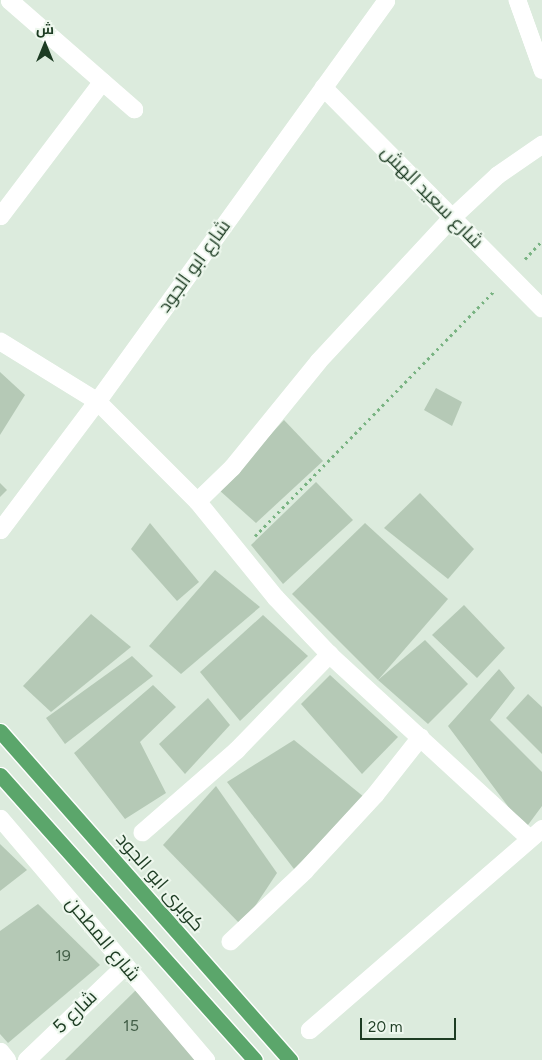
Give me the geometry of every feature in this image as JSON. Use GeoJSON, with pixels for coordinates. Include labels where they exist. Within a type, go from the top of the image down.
{"type":"FeatureCollection","features":[{"type":"Feature","properties":{"kind":"main road","name":"كوبرى ابو الجود"},"geometry":{"type":"LineString","coordinates":[[0,731],[290,1060]]}},
{"type":"Feature","properties":{"kind":"main road"},"geometry":{"type":"LineString","coordinates":[[0,775],[255,1060]]}},
{"type":"Feature","properties":{"kind":"street"},"geometry":{"type":"LineString","coordinates":[[9,0],[134,109]]}},
{"type":"Feature","properties":{"kind":"street","name":"شارع ابو الجود"},"geometry":{"type":"LineString","coordinates":[[0,530],[97,401],[386,0]]}},
{"type":"Feature","properties":{"kind":"street"},"geometry":{"type":"LineString","coordinates":[[517,0],[542,70]]}},
{"type":"Feature","properties":{"kind":"street"},"geometry":{"type":"LineString","coordinates":[[0,216],[102,82]]}},
{"type":"Feature","properties":{"kind":"street","name":"شارع سعيد الهش"},"geometry":{"type":"LineString","coordinates":[[323,87],[542,308]]}},
{"type":"Feature","properties":{"kind":"street"},"geometry":{"type":"LineString","coordinates":[[197,501],[232,467],[318,361],[452,217],[498,175],[542,144]]}},
{"type":"Feature","properties":{"kind":"street"},"geometry":{"type":"LineString","coordinates":[[0,341],[97,401],[197,501],[239,553],[329,654],[529,838]]}},
{"type":"Feature","properties":{"kind":"street"},"geometry":{"type":"LineString","coordinates":[[142,832],[236,750],[329,654]]}},
{"type":"Feature","properties":{"kind":"street"},"geometry":{"type":"LineString","coordinates":[[230,941],[304,871],[375,794],[420,738]]}},
{"type":"Feature","properties":{"kind":"street","name":"شارع المطحن"},"geometry":{"type":"LineString","coordinates":[[0,818],[206,1060]]}},
{"type":"Feature","properties":{"kind":"street"},"geometry":{"type":"LineString","coordinates":[[309,1030],[542,828]]}},
{"type":"Feature","properties":{"kind":"street","name":"شارع 5"},"geometry":{"type":"LineString","coordinates":[[26,1060],[125,964]]}},
{"type":"Feature","properties":{"kind":"street"},"geometry":{"type":"LineString","coordinates":[[0,1051],[7,1060]]}},
{"type":"Feature","properties":{"kind":"path"},"geometry":{"type":"LineString","coordinates":[[239,553],[542,241]]}},
{"type":"Feature","properties":{"kind":"building"},"geometry":{"type":"Polygon","coordinates":[[[0,372],[25,395],[0,435],[0,372]]]}},
{"type":"Feature","properties":{"kind":"building"},"geometry":{"type":"Polygon","coordinates":[[[436,388],[462,402],[452,426],[424,410],[436,388]]]}},
{"type":"Feature","properties":{"kind":"building"},"geometry":{"type":"Polygon","coordinates":[[[284,420],[323,461],[256,523],[219,490],[284,420]]]}},
{"type":"Feature","properties":{"kind":"building"},"geometry":{"type":"Polygon","coordinates":[[[316,482],[353,520],[283,584],[251,545],[316,482]]]}},
{"type":"Feature","properties":{"kind":"building"},"geometry":{"type":"Polygon","coordinates":[[[0,483],[7,490],[0,497],[0,483]]]}},
{"type":"Feature","properties":{"kind":"building"},"geometry":{"type":"Polygon","coordinates":[[[420,493],[474,549],[448,579],[384,528],[420,493]]]}},
{"type":"Feature","properties":{"kind":"building"},"geometry":{"type":"Polygon","coordinates":[[[150,523],[199,582],[177,601],[131,549],[150,523]]]}},
{"type":"Feature","properties":{"kind":"building"},"geometry":{"type":"Polygon","coordinates":[[[365,523],[448,599],[378,680],[292,594],[365,523]]]}},
{"type":"Feature","properties":{"kind":"building"},"geometry":{"type":"Polygon","coordinates":[[[215,570],[260,607],[181,674],[149,646],[215,570]]]}},
{"type":"Feature","properties":{"kind":"building"},"geometry":{"type":"Polygon","coordinates":[[[464,605],[505,648],[477,678],[432,635],[464,605]]]}},
{"type":"Feature","properties":{"kind":"building"},"geometry":{"type":"Polygon","coordinates":[[[91,614],[131,647],[51,712],[23,686],[91,614]]]}},
{"type":"Feature","properties":{"kind":"building"},"geometry":{"type":"Polygon","coordinates":[[[263,615],[308,656],[240,721],[200,672],[263,615]]]}},
{"type":"Feature","properties":{"kind":"building"},"geometry":{"type":"Polygon","coordinates":[[[425,640],[468,684],[428,724],[378,680],[425,640]]]}},
{"type":"Feature","properties":{"kind":"building"},"geometry":{"type":"Polygon","coordinates":[[[132,656],[153,676],[65,744],[46,718],[132,656]]]}},
{"type":"Feature","properties":{"kind":"building"},"geometry":{"type":"Polygon","coordinates":[[[499,669],[515,688],[490,720],[542,772],[542,806],[525,829],[448,726],[499,669]]]}},
{"type":"Feature","properties":{"kind":"building"},"geometry":{"type":"Polygon","coordinates":[[[330,675],[398,737],[362,774],[301,704],[330,675]]]}},
{"type":"Feature","properties":{"kind":"building"},"geometry":{"type":"Polygon","coordinates":[[[153,685],[176,707],[140,742],[166,793],[125,819],[74,753],[153,685]]]}},
{"type":"Feature","properties":{"kind":"building"},"geometry":{"type":"Polygon","coordinates":[[[528,694],[542,707],[542,754],[506,718],[528,694]]]}},
{"type":"Feature","properties":{"kind":"building"},"geometry":{"type":"Polygon","coordinates":[[[208,698],[230,725],[185,774],[159,744],[208,698]]]}},
{"type":"Feature","properties":{"kind":"building"},"geometry":{"type":"Polygon","coordinates":[[[294,740],[364,797],[294,869],[227,782],[294,740]]]}},
{"type":"Feature","properties":{"kind":"building"},"geometry":{"type":"Polygon","coordinates":[[[216,786],[277,873],[242,926],[163,845],[216,786]]]}},
{"type":"Feature","properties":{"kind":"building"},"geometry":{"type":"Polygon","coordinates":[[[0,844],[27,870],[0,891],[0,844]]]}},
{"type":"Feature","properties":{"kind":"building"},"geometry":{"type":"Polygon","coordinates":[[[38,904],[100,965],[8,1043],[0,1034],[0,931],[38,904]]]}},
{"type":"Feature","properties":{"kind":"building"},"geometry":{"type":"Polygon","coordinates":[[[138,988],[201,1060],[65,1060],[138,988]]]}}]}
